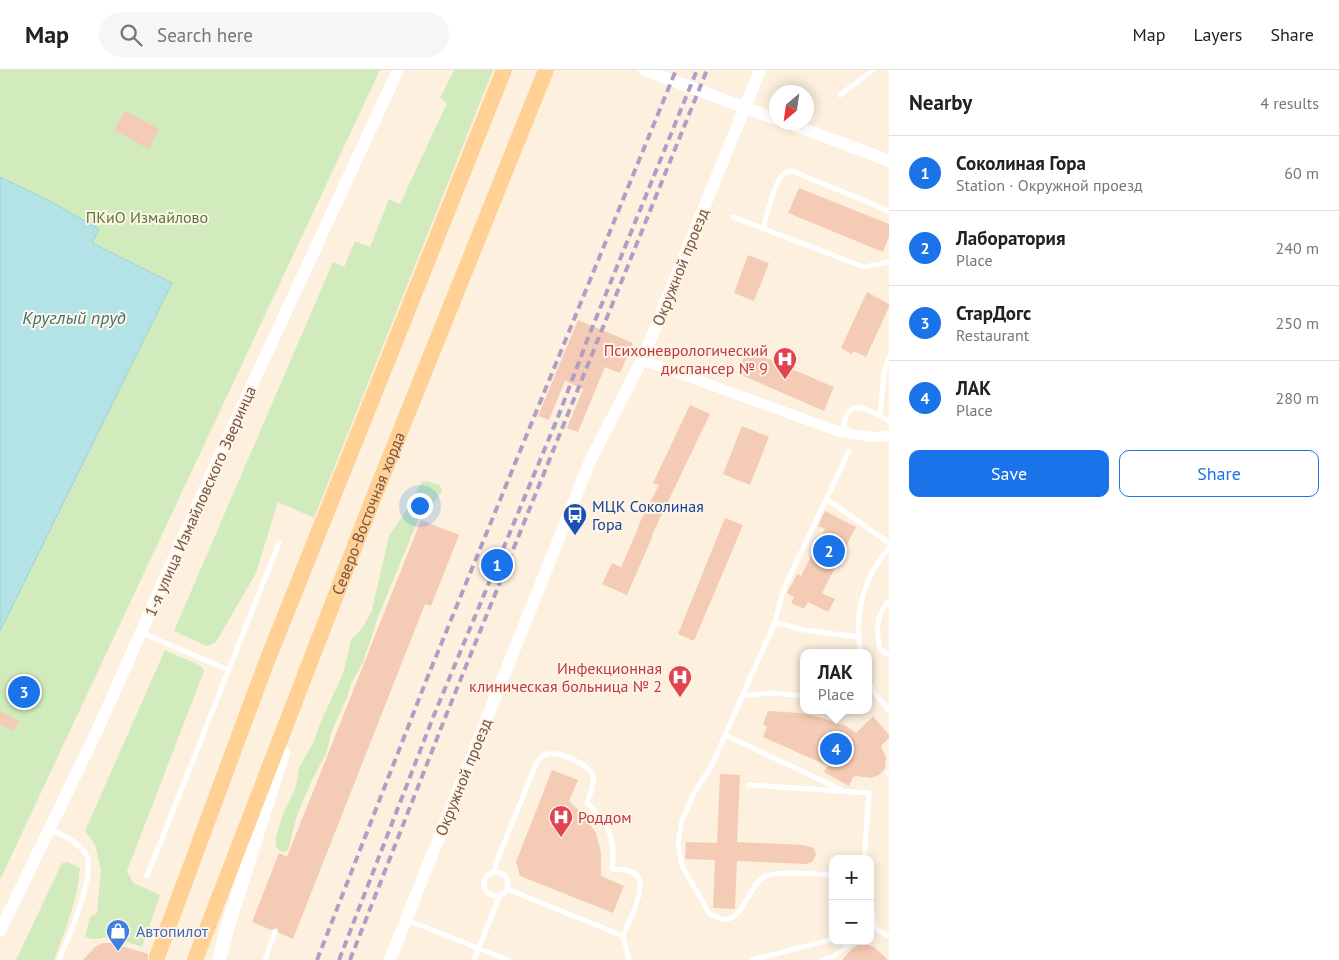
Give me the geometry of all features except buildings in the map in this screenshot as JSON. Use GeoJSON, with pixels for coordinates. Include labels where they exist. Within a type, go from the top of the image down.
{"type":"FeatureCollection","features":[{"type":"Feature","properties":{"kind":"main road"},"geometry":{"type":"LineString","coordinates":[[157,957],[265,666],[504,70]]}},
{"type":"Feature","properties":{"kind":"main road","name":"Северо-Восточная хорда"},"geometry":{"type":"LineString","coordinates":[[195,960],[373,498],[546,70]]}},
{"type":"Feature","properties":{"kind":"main road"},"geometry":{"type":"LineString","coordinates":[[219,960],[227,929],[320,634]]}},
{"type":"Feature","properties":{"kind":"street","name":"1-я улица Измайловского Зверинца"},"geometry":{"type":"LineString","coordinates":[[0,931],[97,731],[221,452],[398,70]]}},
{"type":"Feature","properties":{"kind":"street"},"geometry":{"type":"LineString","coordinates":[[644,70],[769,116]]}},
{"type":"Feature","properties":{"kind":"street","name":"Окружной проезд"},"geometry":{"type":"LineString","coordinates":[[390,960],[590,461],[642,360],[760,70]]}},
{"type":"Feature","properties":{"kind":"street"},"geometry":{"type":"LineString","coordinates":[[807,130],[889,161]]}},
{"type":"Feature","properties":{"kind":"street"},"geometry":{"type":"LineString","coordinates":[[642,360],[825,427],[856,436],[889,436]]}},
{"type":"Feature","properties":{"kind":"lane"},"geometry":{"type":"LineString","coordinates":[[840,95],[873,70]]}},
{"type":"Feature","properties":{"kind":"lane"},"geometry":{"type":"LineString","coordinates":[[763,228],[777,185],[786,172],[792,171],[889,211]]}},
{"type":"Feature","properties":{"kind":"lane"},"geometry":{"type":"LineString","coordinates":[[732,217],[864,267],[889,262]]}},
{"type":"Feature","properties":{"kind":"lane"},"geometry":{"type":"LineString","coordinates":[[880,416],[884,373],[889,357]]}},
{"type":"Feature","properties":{"kind":"lane"},"geometry":{"type":"LineString","coordinates":[[856,436],[844,426],[848,413],[852,409],[859,407],[889,421]]}},
{"type":"Feature","properties":{"kind":"lane"},"geometry":{"type":"LineString","coordinates":[[829,875],[774,873],[764,877],[754,886],[742,910],[734,917],[726,919],[716,917],[709,913],[682,866],[678,843],[682,820],[695,791],[711,767],[775,622],[784,588],[849,451]]}},
{"type":"Feature","properties":{"kind":"lane"},"geometry":{"type":"LineString","coordinates":[[827,499],[889,543]]}},
{"type":"Feature","properties":{"kind":"lane"},"geometry":{"type":"LineString","coordinates":[[147,876],[278,543]]}},
{"type":"Feature","properties":{"kind":"lane"},"geometry":{"type":"LineString","coordinates":[[860,649],[858,624],[860,604],[875,566],[889,548]]}},
{"type":"Feature","properties":{"kind":"lane"},"geometry":{"type":"LineString","coordinates":[[889,600],[878,619],[876,633],[880,649],[889,655]]}},
{"type":"Feature","properties":{"kind":"lane"},"geometry":{"type":"LineString","coordinates":[[775,622],[804,630],[859,637]]}},
{"type":"Feature","properties":{"kind":"lane"},"geometry":{"type":"LineString","coordinates":[[141,632],[228,670]]}},
{"type":"Feature","properties":{"kind":"lane"},"geometry":{"type":"LineString","coordinates":[[872,688],[889,711]]}},
{"type":"Feature","properties":{"kind":"lane"},"geometry":{"type":"LineString","coordinates":[[743,696],[772,693],[800,696]]}},
{"type":"Feature","properties":{"kind":"lane"},"geometry":{"type":"LineString","coordinates":[[725,735],[845,792]]}},
{"type":"Feature","properties":{"kind":"lane"},"geometry":{"type":"LineString","coordinates":[[496,872],[496,863],[540,758],[554,753],[583,764],[594,777],[587,803],[600,816],[610,832],[614,850],[612,869],[627,870],[636,874],[641,880],[641,890],[622,936],[629,960]]}},
{"type":"Feature","properties":{"kind":"lane"},"geometry":{"type":"LineString","coordinates":[[749,785],[869,794],[864,855]]}},
{"type":"Feature","properties":{"kind":"lane"},"geometry":{"type":"LineString","coordinates":[[50,828],[74,841],[87,856],[88,876],[84,893],[59,960]]}},
{"type":"Feature","properties":{"kind":"lane"},"geometry":{"type":"LineString","coordinates":[[474,960],[500,895],[506,889],[507,880],[505,876],[496,872],[485,878],[485,887],[491,894],[500,895]]}},
{"type":"Feature","properties":{"kind":"lane"},"geometry":{"type":"LineString","coordinates":[[506,889],[622,936]]}},
{"type":"Feature","properties":{"kind":"lane"},"geometry":{"type":"LineString","coordinates":[[406,920],[508,960]]}},
{"type":"Feature","properties":{"kind":"lane"},"geometry":{"type":"LineString","coordinates":[[874,921],[876,929],[889,936]]}},
{"type":"Feature","properties":{"kind":"lane"},"geometry":{"type":"LineString","coordinates":[[265,960],[275,932]]}},
{"type":"Feature","properties":{"kind":"lane"},"geometry":{"type":"LineString","coordinates":[[752,960],[829,940]]}},
{"type":"Feature","properties":{"kind":"lane"},"geometry":{"type":"LineString","coordinates":[[822,960],[834,956],[849,945]]}},
{"type":"Feature","properties":{"kind":"green space","name":"ПКиО Измайлово"},"geometry":{"type":"Polygon","coordinates":[[[0,70],[380,70],[0,880],[0,70]]]}},
{"type":"Feature","properties":{"kind":"green space"},"geometry":{"type":"Polygon","coordinates":[[[454,70],[493,70],[314,518],[278,502],[256,573],[216,642],[207,646],[174,631],[333,262],[344,267],[355,241],[370,247],[389,199],[400,204],[447,103],[440,98],[454,70]]]}},
{"type":"Feature","properties":{"kind":"green space"},"geometry":{"type":"Polygon","coordinates":[[[427,481],[439,485],[442,491],[431,506],[421,513],[378,617],[363,662],[351,684],[332,731],[326,754],[297,815],[289,847],[286,852],[280,851],[276,847],[276,837],[283,814],[296,787],[299,768],[314,741],[344,671],[351,640],[363,627],[372,610],[389,536],[422,482],[427,481]]]}},
{"type":"Feature","properties":{"kind":"green space"},"geometry":{"type":"Polygon","coordinates":[[[165,650],[201,666],[204,671],[127,871],[133,883],[160,895],[142,947],[113,937],[93,939],[85,937],[90,917],[97,913],[101,871],[95,844],[85,831],[165,650]]]}},
{"type":"Feature","properties":{"kind":"green space"},"geometry":{"type":"Polygon","coordinates":[[[68,862],[80,868],[79,880],[70,915],[54,960],[16,960],[62,863],[68,862]]]}},
{"type":"Feature","properties":{"kind":"water","name":"Круглый пруд"},"geometry":{"type":"Polygon","coordinates":[[[0,177],[50,201],[99,229],[92,243],[172,283],[0,631],[0,177]]]}},
{"type":"Feature","properties":{"kind":"railway"},"geometry":{"type":"LineString","coordinates":[[317,960],[426,681],[676,70]]}},
{"type":"Feature","properties":{"kind":"railway"},"geometry":{"type":"LineString","coordinates":[[339,960],[434,715],[558,417],[590,333],[697,70]]}},
{"type":"Feature","properties":{"kind":"railway"},"geometry":{"type":"LineString","coordinates":[[350,960],[445,718],[707,70]]}},
{"type":"Feature","properties":{"kind":"place","name":"Психоневрологический диспансер № 9"},"geometry":{"type":"Point","coordinates":[785,380]}},
{"type":"Feature","properties":{"kind":"place","name":"МЦК Соколиная Гора"},"geometry":{"type":"Point","coordinates":[575,536]}},
{"type":"Feature","properties":{"kind":"place","name":"Лаборатория"},"geometry":{"type":"Point","coordinates":[829,551]}},
{"type":"Feature","properties":{"kind":"place","name":"Соколиная Гора"},"geometry":{"type":"Point","coordinates":[497,565]}},
{"type":"Feature","properties":{"kind":"place","name":"СтарДогс"},"geometry":{"type":"Point","coordinates":[24,692]}},
{"type":"Feature","properties":{"kind":"place","name":"Инфекционная клиническая больница № 2"},"geometry":{"type":"Point","coordinates":[680,698]}},
{"type":"Feature","properties":{"kind":"place","name":"ЛАК"},"geometry":{"type":"Point","coordinates":[836,749]}},
{"type":"Feature","properties":{"kind":"place","name":"Роддом"},"geometry":{"type":"Point","coordinates":[561,838]}},
{"type":"Feature","properties":{"kind":"place","name":"Автопилот"},"geometry":{"type":"Point","coordinates":[118,952]}}]}
